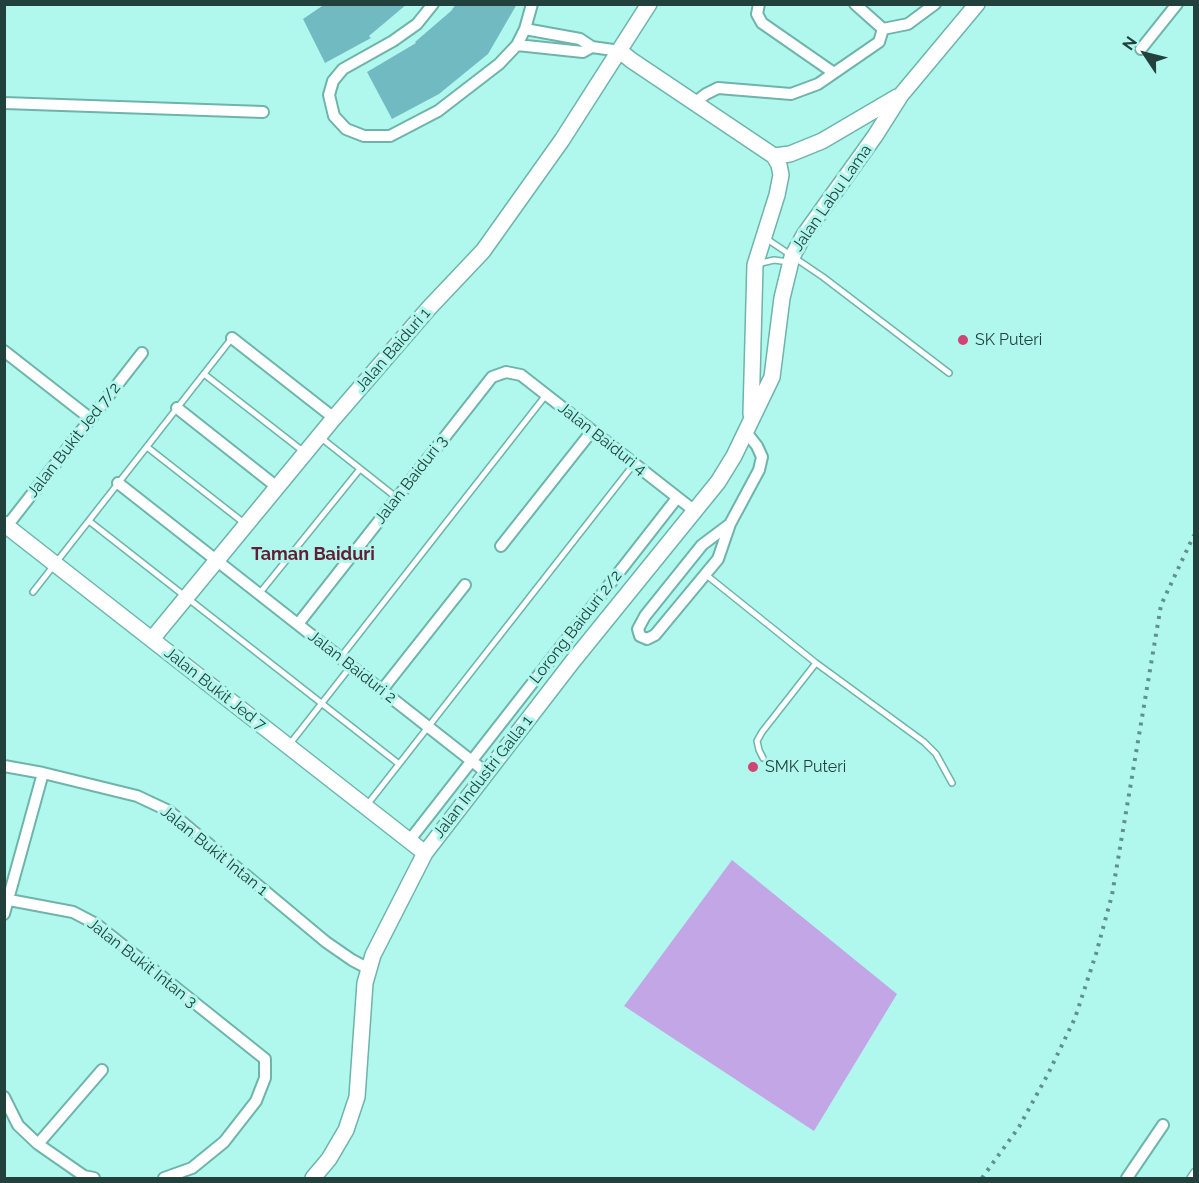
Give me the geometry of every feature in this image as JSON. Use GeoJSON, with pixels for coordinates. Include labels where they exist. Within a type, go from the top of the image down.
{"type":"FeatureCollection","features":[{"type":"Feature","properties":{"kind":"main road","name":"Jalan Baiduri 1"},"geometry":{"type":"LineString","coordinates":[[152,639],[334,418],[429,308],[483,250],[562,140],[649,4]]}},
{"type":"Feature","properties":{"kind":"main road","name":"Jalan Labu Lama"},"geometry":{"type":"LineString","coordinates":[[748,426],[772,377],[782,298],[791,260],[804,235],[875,136],[901,94],[977,4]]}},
{"type":"Feature","properties":{"kind":"main road"},"geometry":{"type":"LineString","coordinates":[[620,51],[774,156],[780,165],[781,175],[777,195],[756,265],[748,426]]}},
{"type":"Feature","properties":{"kind":"main road"},"geometry":{"type":"LineString","coordinates":[[774,156],[790,154],[822,141],[901,94]]}},
{"type":"Feature","properties":{"kind":"main road","name":"Jalan Industri Galla 1"},"geometry":{"type":"LineString","coordinates":[[313,1179],[329,1159],[346,1130],[357,1097],[361,1015],[365,984],[373,955],[425,853],[573,661],[696,512],[718,482],[748,426]]}},
{"type":"Feature","properties":{"kind":"main road","name":"Jalan Bukit Jed 7"},"geometry":{"type":"LineString","coordinates":[[6,525],[425,853]]}},
{"type":"Feature","properties":{"kind":"street"},"geometry":{"type":"LineString","coordinates":[[433,4],[417,24],[393,41],[343,69],[333,81],[329,95],[334,116],[346,129],[364,136],[390,136],[438,111],[499,64],[517,45],[525,29],[532,4]]}},
{"type":"Feature","properties":{"kind":"street"},"geometry":{"type":"LineString","coordinates":[[759,4],[757,14],[762,23],[834,73]]}},
{"type":"Feature","properties":{"kind":"street"},"geometry":{"type":"LineString","coordinates":[[855,4],[883,29]]}},
{"type":"Feature","properties":{"kind":"street"},"geometry":{"type":"LineString","coordinates":[[883,29],[908,24],[935,4]]}},
{"type":"Feature","properties":{"kind":"street"},"geometry":{"type":"LineString","coordinates":[[1141,49],[1175,5]]}},
{"type":"Feature","properties":{"kind":"street"},"geometry":{"type":"LineString","coordinates":[[525,29],[580,39],[592,47],[620,51]]}},
{"type":"Feature","properties":{"kind":"street"},"geometry":{"type":"LineString","coordinates":[[694,103],[718,88],[790,94],[818,84],[879,42],[883,29]]}},
{"type":"Feature","properties":{"kind":"street"},"geometry":{"type":"LineString","coordinates":[[517,45],[584,52],[592,47]]}},
{"type":"Feature","properties":{"kind":"street"},"geometry":{"type":"LineString","coordinates":[[4,103],[263,112]]}},
{"type":"Feature","properties":{"kind":"street"},"geometry":{"type":"LineString","coordinates":[[232,338],[334,418]]}},
{"type":"Feature","properties":{"kind":"street"},"geometry":{"type":"LineString","coordinates":[[4,351],[91,419]]}},
{"type":"Feature","properties":{"kind":"street","name":"Jalan Bukit Jed 7/2"},"geometry":{"type":"LineString","coordinates":[[6,525],[142,353]]}},
{"type":"Feature","properties":{"kind":"street","name":"Jalan Baiduri 4"},"geometry":{"type":"LineString","coordinates":[[506,372],[521,375],[696,512]]}},
{"type":"Feature","properties":{"kind":"street","name":"Jalan Baiduri 3"},"geometry":{"type":"LineString","coordinates":[[298,624],[492,377],[506,372]]}},
{"type":"Feature","properties":{"kind":"street"},"geometry":{"type":"LineString","coordinates":[[177,408],[277,487]]}},
{"type":"Feature","properties":{"kind":"street"},"geometry":{"type":"LineString","coordinates":[[730,524],[702,545],[645,616],[639,628],[640,636],[646,639],[655,635],[718,559],[730,524],[759,470],[762,457],[748,426]]}},
{"type":"Feature","properties":{"kind":"street"},"geometry":{"type":"LineString","coordinates":[[501,546],[592,431]]}},
{"type":"Feature","properties":{"kind":"street","name":"Jalan Baiduri 2"},"geometry":{"type":"LineString","coordinates":[[118,483],[487,773]]}},
{"type":"Feature","properties":{"kind":"street","name":"Lorong Baiduri 2/2"},"geometry":{"type":"LineString","coordinates":[[409,841],[677,498]]}},
{"type":"Feature","properties":{"kind":"street"},"geometry":{"type":"LineString","coordinates":[[382,690],[465,585]]}},
{"type":"Feature","properties":{"kind":"street","name":"Jalan Bukit Intan 1"},"geometry":{"type":"LineString","coordinates":[[4,766],[137,796],[169,811],[326,942],[369,969]]}},
{"type":"Feature","properties":{"kind":"street"},"geometry":{"type":"LineString","coordinates":[[4,914],[6,899],[43,773]]}},
{"type":"Feature","properties":{"kind":"street","name":"Jalan Bukit Intan 3"},"geometry":{"type":"LineString","coordinates":[[6,899],[74,912],[96,924],[265,1059],[265,1078],[256,1101],[224,1142],[192,1168],[164,1179]]}},
{"type":"Feature","properties":{"kind":"street"},"geometry":{"type":"LineString","coordinates":[[38,1144],[102,1070]]}},
{"type":"Feature","properties":{"kind":"street"},"geometry":{"type":"LineString","coordinates":[[4,1097],[18,1125],[38,1144],[84,1176],[94,1179]]}},
{"type":"Feature","properties":{"kind":"street"},"geometry":{"type":"LineString","coordinates":[[1127,1179],[1163,1125]]}},
{"type":"Feature","properties":{"kind":"lane"},"geometry":{"type":"LineString","coordinates":[[763,236],[791,260],[808,267],[949,373]]}},
{"type":"Feature","properties":{"kind":"lane"},"geometry":{"type":"LineString","coordinates":[[756,265],[774,260],[791,260]]}},
{"type":"Feature","properties":{"kind":"lane"},"geometry":{"type":"LineString","coordinates":[[33,592],[232,338]]}},
{"type":"Feature","properties":{"kind":"lane"},"geometry":{"type":"LineString","coordinates":[[204,374],[305,453]]}},
{"type":"Feature","properties":{"kind":"lane"},"geometry":{"type":"LineString","coordinates":[[340,657],[546,395]]}},
{"type":"Feature","properties":{"kind":"lane"},"geometry":{"type":"LineString","coordinates":[[319,436],[397,498]]}},
{"type":"Feature","properties":{"kind":"lane"},"geometry":{"type":"LineString","coordinates":[[147,447],[246,525]]}},
{"type":"Feature","properties":{"kind":"lane"},"geometry":{"type":"LineString","coordinates":[[365,807],[634,464]]}},
{"type":"Feature","properties":{"kind":"lane"},"geometry":{"type":"LineString","coordinates":[[259,594],[360,469]]}},
{"type":"Feature","properties":{"kind":"lane"},"geometry":{"type":"LineString","coordinates":[[89,521],[399,764]]}},
{"type":"Feature","properties":{"kind":"lane"},"geometry":{"type":"LineString","coordinates":[[705,574],[816,663],[924,742],[936,754],[952,783]]}},
{"type":"Feature","properties":{"kind":"lane"},"geometry":{"type":"LineString","coordinates":[[764,758],[757,741],[816,663]]}},
{"type":"Feature","properties":{"kind":"lane"},"geometry":{"type":"LineString","coordinates":[[288,746],[351,666]]}},
{"type":"Feature","properties":{"kind":"lane"},"geometry":{"type":"LineString","coordinates":[[1190,1179],[1194,1172]]}},
{"type":"Feature","properties":{"kind":"shaded area"},"geometry":{"type":"Polygon","coordinates":[[[732,860],[897,994],[814,1131],[624,1006],[732,860]]]}},
{"type":"Feature","properties":{"kind":"building"},"geometry":{"type":"Polygon","coordinates":[[[325,4],[407,4],[369,36],[371,38],[325,63],[303,19],[325,4]]]}},
{"type":"Feature","properties":{"kind":"building"},"geometry":{"type":"Polygon","coordinates":[[[456,4],[517,4],[488,54],[439,94],[392,119],[367,72],[416,43],[456,4]]]}},
{"type":"Feature","properties":{"kind":"railway"},"geometry":{"type":"LineString","coordinates":[[982,1178],[1019,1127],[1075,1018],[1112,895],[1161,605],[1194,535]]}},
{"type":"Feature","properties":{"kind":"place","name":"SK Puteri"},"geometry":{"type":"Point","coordinates":[963,340]}},
{"type":"Feature","properties":{"kind":"place","name":"SMK Puteri"},"geometry":{"type":"Point","coordinates":[753,767]}},
{"type":"Feature","properties":{"kind":"district","name":"Taman Baiduri"},"geometry":{"type":"Point","coordinates":[313,555]}}]}
